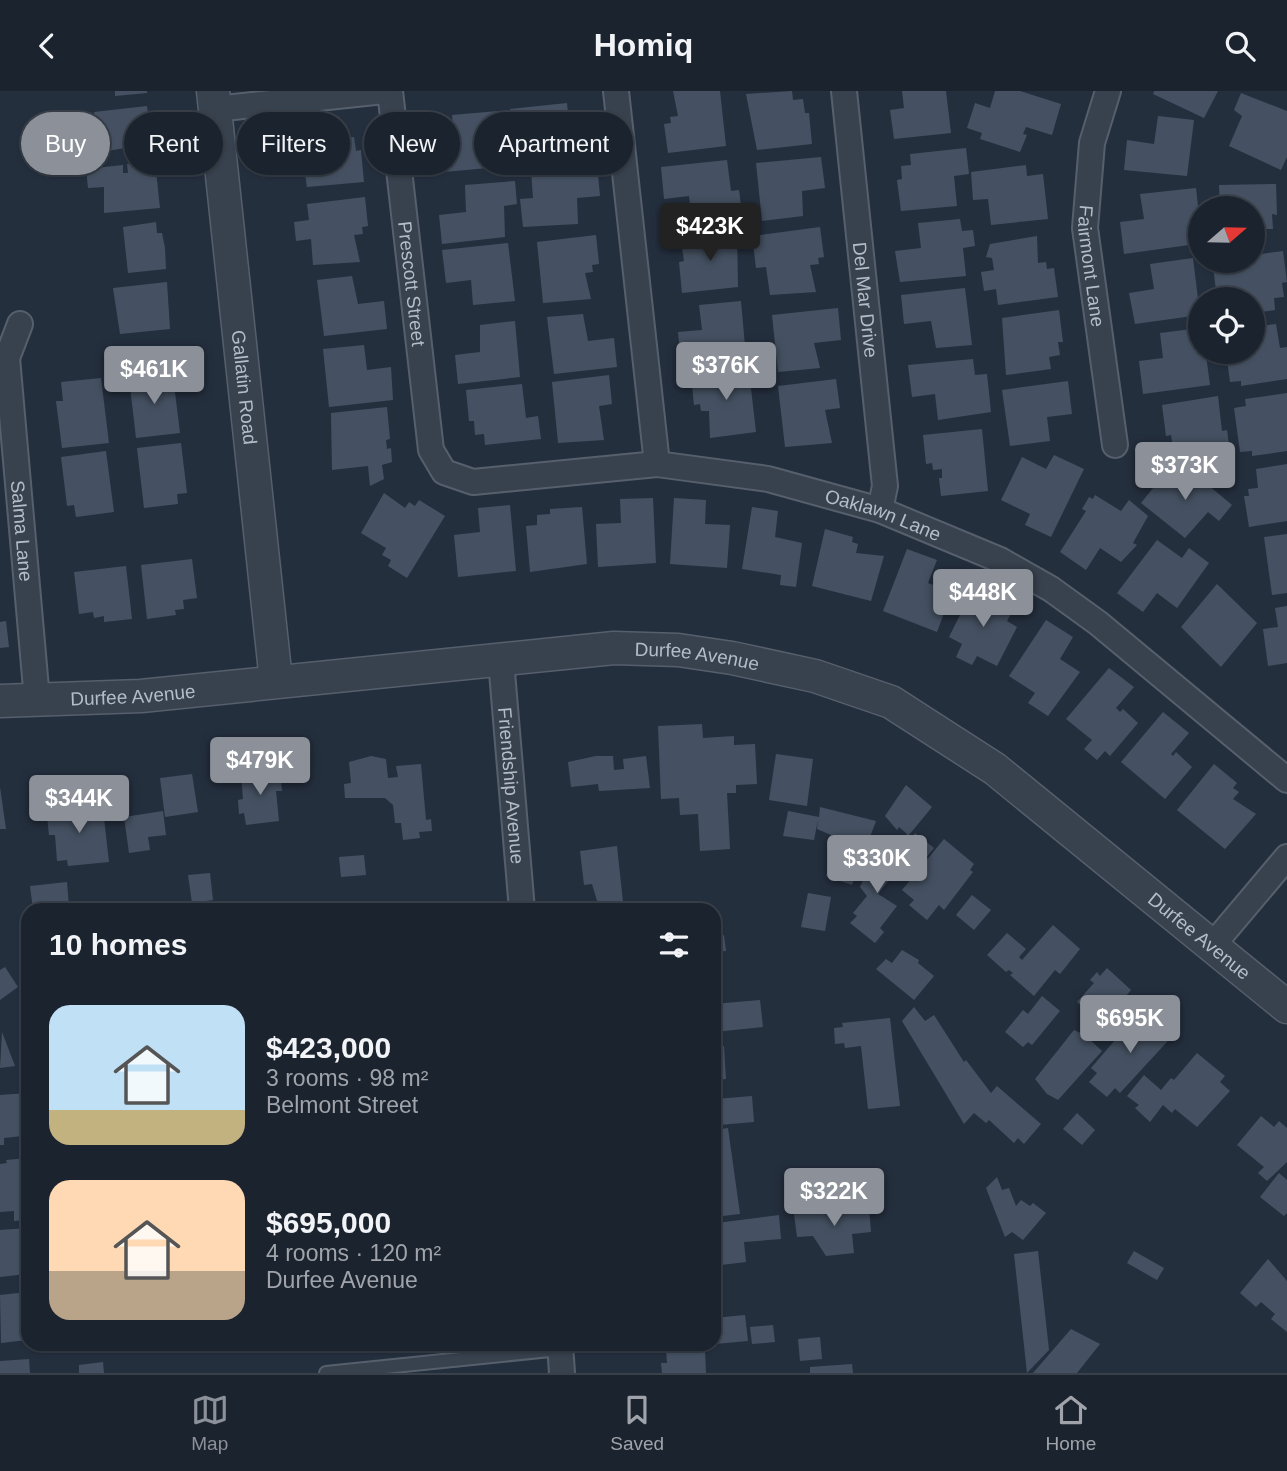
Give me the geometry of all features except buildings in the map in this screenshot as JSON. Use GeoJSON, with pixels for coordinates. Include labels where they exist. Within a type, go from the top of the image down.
{"type":"FeatureCollection","features":[{"type":"Feature","properties":{"kind":"street"},"geometry":{"type":"LineString","coordinates":[[214,100],[384,91]]}},
{"type":"Feature","properties":{"kind":"street","name":"Prescott Street"},"geometry":{"type":"LineString","coordinates":[[390,91],[431,450],[444,472]]}},
{"type":"Feature","properties":{"kind":"street"},"geometry":{"type":"LineString","coordinates":[[616,91],[657,464]]}},
{"type":"Feature","properties":{"kind":"street","name":"Del Mar Drive"},"geometry":{"type":"LineString","coordinates":[[844,91],[886,486],[880,510]]}},
{"type":"Feature","properties":{"kind":"street","name":"Fairmont Lane"},"geometry":{"type":"LineString","coordinates":[[1108,91],[1092,143],[1085,228],[1115,445]]}},
{"type":"Feature","properties":{"kind":"street","name":"Gallatin Road"},"geometry":{"type":"LineString","coordinates":[[214,100],[276,681]]}},
{"type":"Feature","properties":{"kind":"street","name":"Salma Lane"},"geometry":{"type":"LineString","coordinates":[[20,324],[7,358],[37,700]]}},
{"type":"Feature","properties":{"kind":"street","name":"Oaklawn Lane"},"geometry":{"type":"LineString","coordinates":[[444,472],[474,482],[657,464],[768,479],[880,510],[1000,560],[1051,589],[1098,623],[1287,780]]}},
{"type":"Feature","properties":{"kind":"street","name":"Durfee Avenue"},"geometry":{"type":"LineString","coordinates":[[0,701],[141,696],[614,648],[678,650],[732,658],[815,676],[891,702],[995,769],[1287,1007]]}},
{"type":"Feature","properties":{"kind":"street","name":"Friendship Avenue"},"geometry":{"type":"LineString","coordinates":[[501,660],[521,903]]}},
{"type":"Feature","properties":{"kind":"street"},"geometry":{"type":"LineString","coordinates":[[1212,946],[1287,857]]}},
{"type":"Feature","properties":{"kind":"lane"},"geometry":{"type":"LineString","coordinates":[[327,1373],[561,1355]]}}]}
